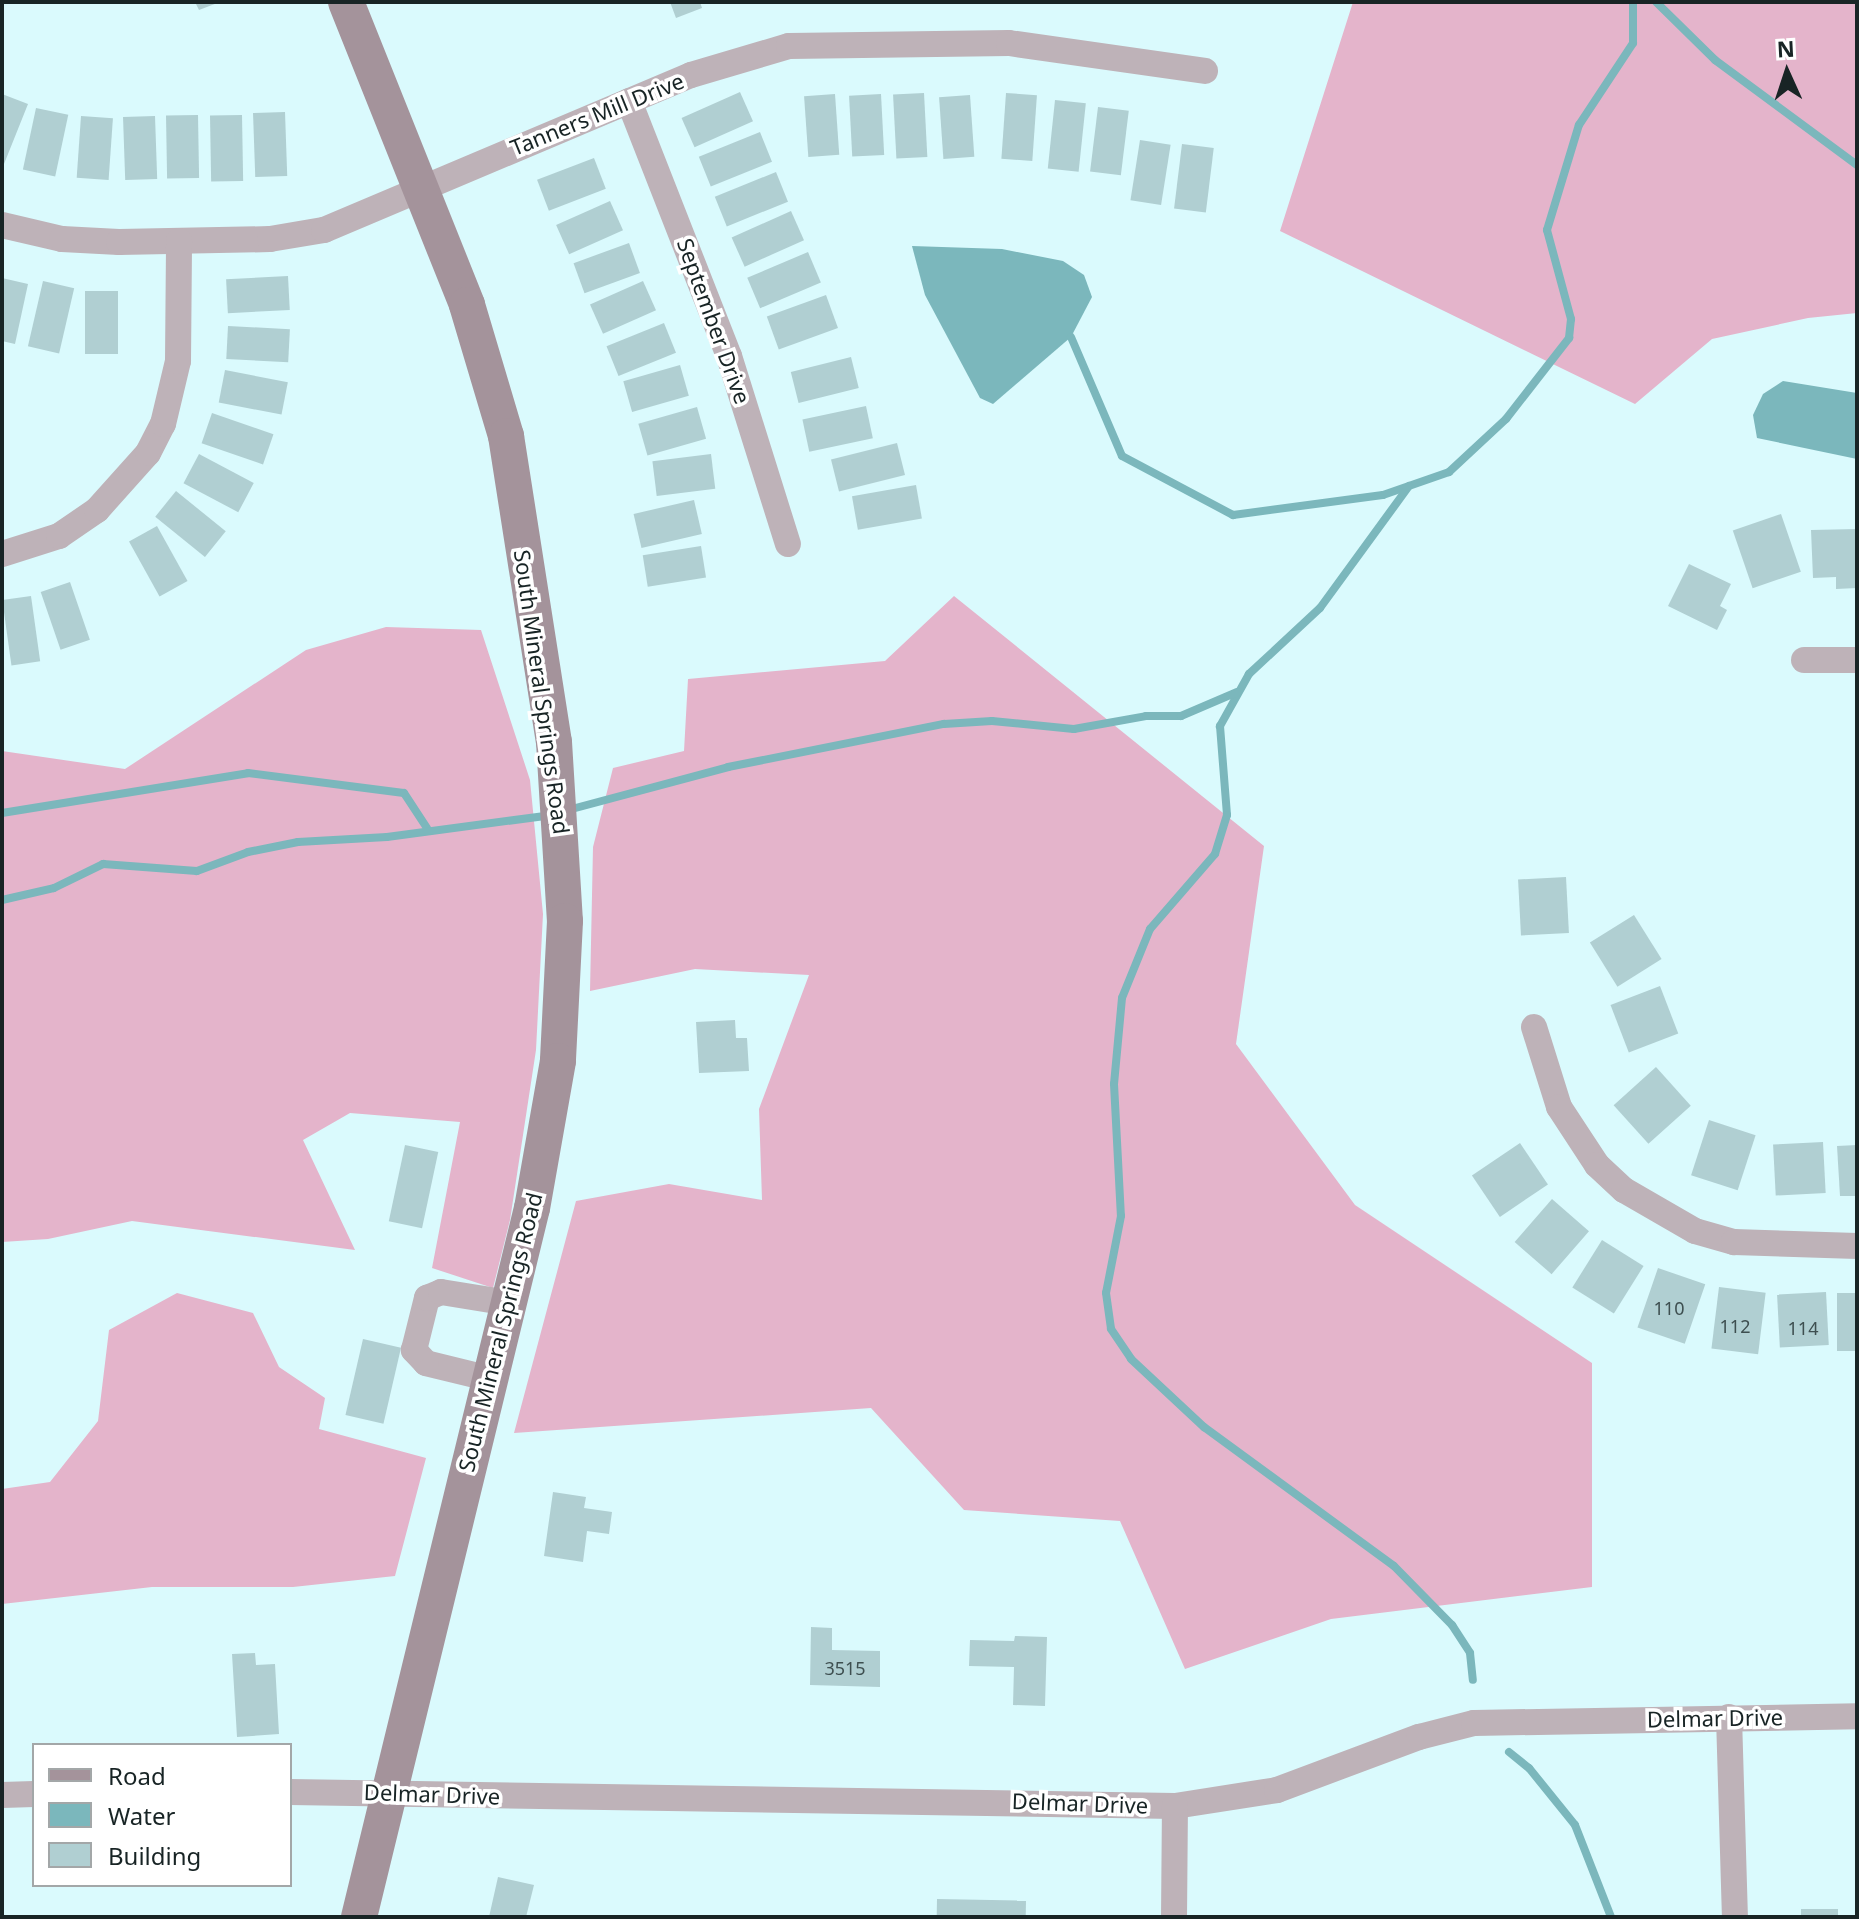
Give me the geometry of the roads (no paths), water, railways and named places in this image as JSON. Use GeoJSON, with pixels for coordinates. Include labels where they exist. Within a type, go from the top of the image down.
{"type":"FeatureCollection","features":[{"type":"Feature","properties":{"kind":"street","name":"South Mineral Springs Road"},"geometry":{"type":"LineString","coordinates":[[346,2],[424,191],[483,353],[506,436],[561,814],[566,966],[558,1061],[510,1303],[387,1791],[359,1917]]}},
{"type":"Feature","properties":{"kind":"street","name":"Tanners Mill Drive"},"geometry":{"type":"LineString","coordinates":[[2,225],[62,239],[179,241],[270,239],[324,230],[424,191],[691,75],[789,46],[1009,43],[1205,71]]}},
{"type":"Feature","properties":{"kind":"street","name":"September Drive"},"geometry":{"type":"LineString","coordinates":[[629,101],[729,356],[788,544]]}},
{"type":"Feature","properties":{"kind":"street"},"geometry":{"type":"LineString","coordinates":[[2,554],[59,536],[97,510],[148,453],[163,424],[178,361],[179,241]]}},
{"type":"Feature","properties":{"kind":"street"},"geometry":{"type":"LineString","coordinates":[[1804,660],[1857,660]]}},
{"type":"Feature","properties":{"kind":"street"},"geometry":{"type":"LineString","coordinates":[[1534,1027],[1548,1079],[1576,1137],[1597,1165],[1633,1196],[1695,1231],[1734,1242],[1857,1246]]}},
{"type":"Feature","properties":{"kind":"street"},"geometry":{"type":"LineString","coordinates":[[491,1379],[426,1363],[414,1350],[427,1298],[441,1292],[510,1303]]}},
{"type":"Feature","properties":{"kind":"street","name":"Delmar Drive"},"geometry":{"type":"LineString","coordinates":[[292,1792],[387,1791],[1175,1806],[1277,1790],[1419,1737],[1474,1723],[1857,1716]]}},
{"type":"Feature","properties":{"kind":"street"},"geometry":{"type":"LineString","coordinates":[[1729,1717],[1735,1917]]}},
{"type":"Feature","properties":{"kind":"street"},"geometry":{"type":"LineString","coordinates":[[2,1795],[32,1794]]}},
{"type":"Feature","properties":{"kind":"street"},"geometry":{"type":"LineString","coordinates":[[1174,1917],[1175,1806]]}},
{"type":"Feature","properties":{"kind":"water"},"geometry":{"type":"Polygon","coordinates":[[[912,246],[1002,249],[1063,261],[1084,275],[1092,297],[1071,337],[993,404],[980,398],[925,295],[912,246]]]}},
{"type":"Feature","properties":{"kind":"water"},"geometry":{"type":"Polygon","coordinates":[[[1783,381],[1857,393],[1857,459],[1757,438],[1753,415],[1763,394],[1783,381]]]}},
{"type":"Feature","properties":{"kind":"waterway"},"geometry":{"type":"LineString","coordinates":[[1071,337],[1122,456],[1233,515],[1383,495],[1449,472],[1506,419],[1569,338],[1571,319],[1547,230],[1579,125],[1633,43],[1633,2]]}},
{"type":"Feature","properties":{"kind":"waterway"},"geometry":{"type":"LineString","coordinates":[[1656,2],[1715,60],[1857,165]]}},
{"type":"Feature","properties":{"kind":"waterway"},"geometry":{"type":"LineString","coordinates":[[1409,486],[1320,608],[1249,674],[1220,726],[1227,815],[1215,854],[1150,929],[1122,998],[1114,1084],[1121,1216],[1106,1293],[1111,1329],[1131,1359],[1204,1427],[1394,1566],[1452,1625],[1470,1653],[1473,1680]]}},
{"type":"Feature","properties":{"kind":"waterway"},"geometry":{"type":"LineString","coordinates":[[568,810],[728,767],[944,724],[992,721],[1074,729],[1146,716],[1181,716],[1237,692]]}},
{"type":"Feature","properties":{"kind":"waterway"},"geometry":{"type":"LineString","coordinates":[[2,813],[248,773],[404,793],[427,828]]}},
{"type":"Feature","properties":{"kind":"waterway"},"geometry":{"type":"LineString","coordinates":[[2,900],[54,888],[103,864],[197,871],[248,852],[298,842],[387,837],[551,815]]}},
{"type":"Feature","properties":{"kind":"waterway"},"geometry":{"type":"LineString","coordinates":[[1509,1752],[1529,1768],[1575,1825],[1611,1917]]}}]}
